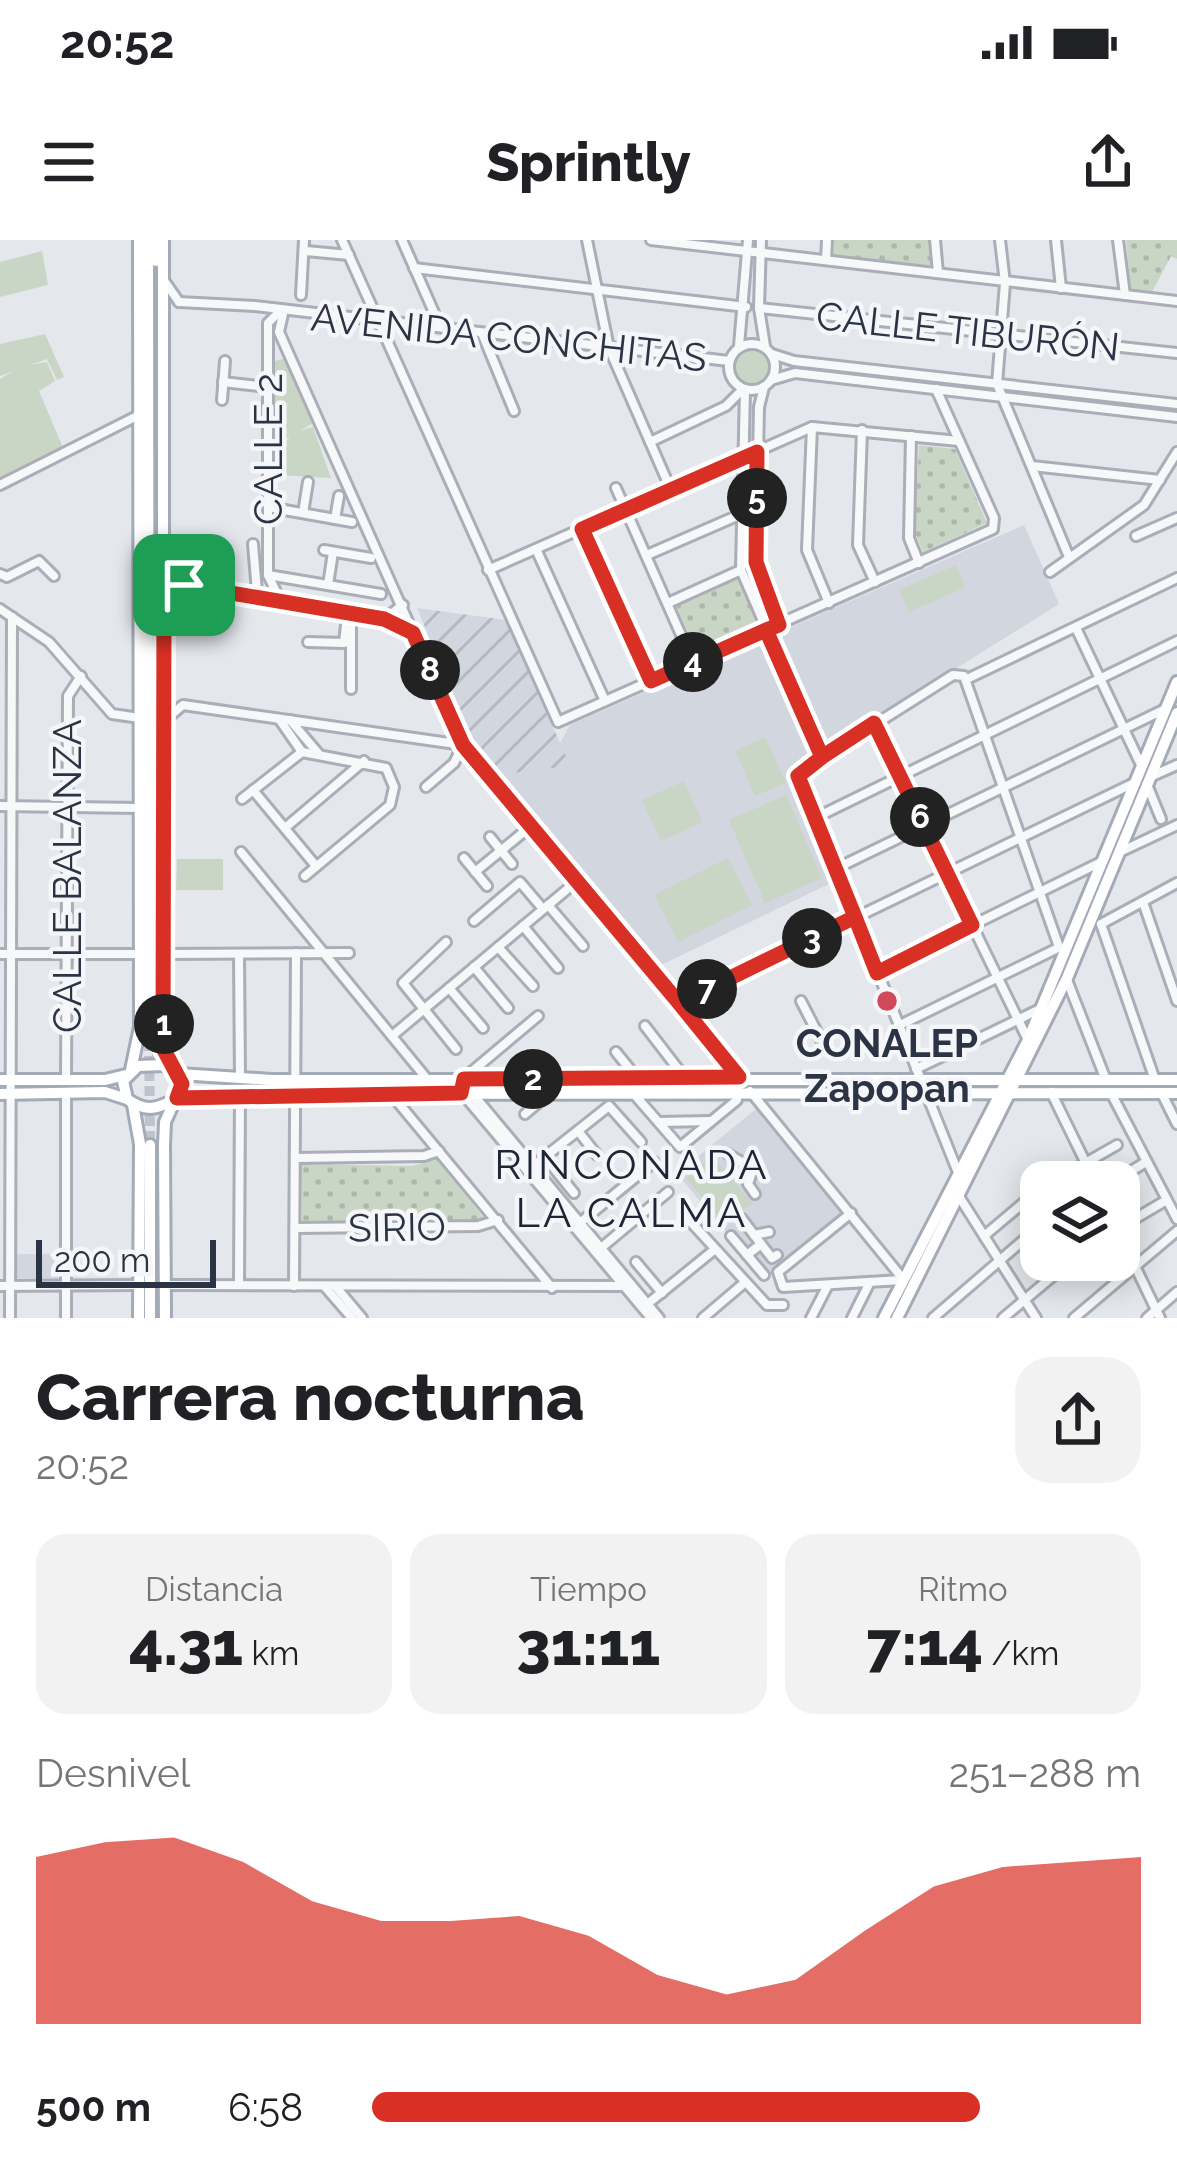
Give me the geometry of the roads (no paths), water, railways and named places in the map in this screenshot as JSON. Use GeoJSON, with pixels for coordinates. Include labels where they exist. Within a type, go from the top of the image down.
{"type":"FeatureCollection","features":[{"type":"Feature","properties":{"kind":"main road"},"geometry":{"type":"LineString","coordinates":[[140,1318],[152,1145],[182,1084],[153,1027],[140,954],[140,626],[149,240]]}},
{"type":"Feature","properties":{"kind":"main road"},"geometry":{"type":"LineString","coordinates":[[149,240],[163,279],[164,954],[153,1027],[128,1072],[129,1101],[152,1145],[165,1286],[157,1318]]}},
{"type":"Feature","properties":{"kind":"main road"},"geometry":{"type":"LineString","coordinates":[[149,240],[144,418],[153,1027]]}},
{"type":"Feature","properties":{"kind":"main road"},"geometry":{"type":"LineString","coordinates":[[149,240],[156,507],[153,1027]]}},
{"type":"Feature","properties":{"kind":"main road"},"geometry":{"type":"LineString","coordinates":[[156,507],[163,539]]}},
{"type":"Feature","properties":{"kind":"main road"},"geometry":{"type":"LineString","coordinates":[[140,626],[148,596]]}},
{"type":"Feature","properties":{"kind":"main road"},"geometry":{"type":"LineString","coordinates":[[884,1318],[960,1198],[1011,1085],[1063,949],[1144,778],[1172,711],[1177,682]]}},
{"type":"Feature","properties":{"kind":"main road"},"geometry":{"type":"LineString","coordinates":[[897,1318],[959,1176],[1096,924],[1144,778]]}},
{"type":"Feature","properties":{"kind":"main road"},"geometry":{"type":"LineString","coordinates":[[157,857],[165,818]]}},
{"type":"Feature","properties":{"kind":"main road"},"geometry":{"type":"LineString","coordinates":[[140,851],[149,896]]}},
{"type":"Feature","properties":{"kind":"main road"},"geometry":{"type":"LineString","coordinates":[[4,1087],[66,1086],[145,1064],[272,1087],[428,1080],[552,1092],[924,1091],[1177,1080]]}},
{"type":"Feature","properties":{"kind":"main road"},"geometry":{"type":"LineString","coordinates":[[296,1087],[390,1093],[469,1082],[918,1073],[1051,1092],[1177,1093]]}},
{"type":"Feature","properties":{"kind":"main road"},"geometry":{"type":"LineString","coordinates":[[66,1086],[158,1109],[176,1099],[272,1087]]}},
{"type":"Feature","properties":{"kind":"main road"},"geometry":{"type":"LineString","coordinates":[[152,1145],[157,1318]]}},
{"type":"Feature","properties":{"kind":"street"},"geometry":{"type":"LineString","coordinates":[[301,296],[304,240]]}},
{"type":"Feature","properties":{"kind":"street"},"geometry":{"type":"LineString","coordinates":[[342,240],[558,722],[996,526],[936,389]]}},
{"type":"Feature","properties":{"kind":"street"},"geometry":{"type":"LineString","coordinates":[[402,240],[440,327]]}},
{"type":"Feature","properties":{"kind":"street"},"geometry":{"type":"LineString","coordinates":[[586,240],[609,348],[671,490]]}},
{"type":"Feature","properties":{"kind":"street"},"geometry":{"type":"LineString","coordinates":[[651,240],[748,246],[761,253],[1177,301]]}},
{"type":"Feature","properties":{"kind":"street"},"geometry":{"type":"LineString","coordinates":[[761,240],[759,308],[769,351],[757,452],[756,562],[779,625]]}},
{"type":"Feature","properties":{"kind":"street"},"geometry":{"type":"LineString","coordinates":[[826,260],[827,240]]}},
{"type":"Feature","properties":{"kind":"street"},"geometry":{"type":"LineString","coordinates":[[935,240],[938,273]]}},
{"type":"Feature","properties":{"kind":"street"},"geometry":{"type":"LineString","coordinates":[[1000,240],[1005,283],[997,384],[1069,557]]}},
{"type":"Feature","properties":{"kind":"street"},"geometry":{"type":"LineString","coordinates":[[1056,240],[1061,288]]}},
{"type":"Feature","properties":{"kind":"street"},"geometry":{"type":"LineString","coordinates":[[1118,240],[1125,295]]}},
{"type":"Feature","properties":{"kind":"street"},"geometry":{"type":"LineString","coordinates":[[744,389],[733,380],[729,362],[740,346],[748,246]]}},
{"type":"Feature","properties":{"kind":"street"},"geometry":{"type":"LineString","coordinates":[[306,251],[349,255]]}},
{"type":"Feature","properties":{"kind":"street"},"geometry":{"type":"LineString","coordinates":[[414,268],[746,307]]}},
{"type":"Feature","properties":{"kind":"street"},"geometry":{"type":"LineString","coordinates":[[163,279],[179,302],[163,318]]}},
{"type":"Feature","properties":{"kind":"street","name":"AVENIDA CONCHITAS"},"geometry":{"type":"LineString","coordinates":[[179,302],[729,362]]}},
{"type":"Feature","properties":{"kind":"street","name":"CALLE TIBURÓN"},"geometry":{"type":"LineString","coordinates":[[759,308],[1177,353]]}},
{"type":"Feature","properties":{"kind":"street"},"geometry":{"type":"LineString","coordinates":[[251,309],[280,315]]}},
{"type":"Feature","properties":{"kind":"street"},"geometry":{"type":"LineString","coordinates":[[280,315],[280,332],[463,745],[739,1077],[744,1092],[909,1282]]}},
{"type":"Feature","properties":{"kind":"street"},"geometry":{"type":"LineString","coordinates":[[280,315],[280,332]]}},
{"type":"Feature","properties":{"kind":"street","name":"CALLE 2"},"geometry":{"type":"LineString","coordinates":[[268,580],[267,387],[280,315]]}},
{"type":"Feature","properties":{"kind":"street"},"geometry":{"type":"LineString","coordinates":[[481,332],[514,411]]}},
{"type":"Feature","properties":{"kind":"street"},"geometry":{"type":"LineString","coordinates":[[740,346],[794,361],[1177,404]]}},
{"type":"Feature","properties":{"kind":"street"},"geometry":{"type":"LineString","coordinates":[[222,400],[225,361]]}},
{"type":"Feature","properties":{"kind":"street"},"geometry":{"type":"LineString","coordinates":[[650,442],[727,406],[744,389],[795,373],[1177,417]]}},
{"type":"Feature","properties":{"kind":"street"},"geometry":{"type":"LineString","coordinates":[[223,382],[267,387]]}},
{"type":"Feature","properties":{"kind":"street"},"geometry":{"type":"LineString","coordinates":[[744,389],[741,570],[822,757]]}},
{"type":"Feature","properties":{"kind":"street"},"geometry":{"type":"LineString","coordinates":[[0,485],[144,418]]}},
{"type":"Feature","properties":{"kind":"street"},"geometry":{"type":"LineString","coordinates":[[488,570],[812,428],[959,441]]}},
{"type":"Feature","properties":{"kind":"street"},"geometry":{"type":"LineString","coordinates":[[812,428],[807,550],[829,602]]}},
{"type":"Feature","properties":{"kind":"street"},"geometry":{"type":"LineString","coordinates":[[862,430],[858,545],[875,582]]}},
{"type":"Feature","properties":{"kind":"street"},"geometry":{"type":"LineString","coordinates":[[910,436],[909,538],[920,562]]}},
{"type":"Feature","properties":{"kind":"street"},"geometry":{"type":"LineString","coordinates":[[1050,572],[1138,510],[1177,452]]}},
{"type":"Feature","properties":{"kind":"street"},"geometry":{"type":"LineString","coordinates":[[1030,466],[1160,480]]}},
{"type":"Feature","properties":{"kind":"street"},"geometry":{"type":"LineString","coordinates":[[303,513],[308,482]]}},
{"type":"Feature","properties":{"kind":"street"},"geometry":{"type":"LineString","coordinates":[[616,488],[693,662]]}},
{"type":"Feature","properties":{"kind":"street"},"geometry":{"type":"LineString","coordinates":[[335,519],[339,496]]}},
{"type":"Feature","properties":{"kind":"street"},"geometry":{"type":"LineString","coordinates":[[268,507],[352,522]]}},
{"type":"Feature","properties":{"kind":"street"},"geometry":{"type":"LineString","coordinates":[[647,555],[739,514]]}},
{"type":"Feature","properties":{"kind":"street"},"geometry":{"type":"LineString","coordinates":[[1136,536],[1177,518]]}},
{"type":"Feature","properties":{"kind":"street"},"geometry":{"type":"LineString","coordinates":[[582,529],[651,681]]}},
{"type":"Feature","properties":{"kind":"street"},"geometry":{"type":"LineString","coordinates":[[212,590],[215,542]]}},
{"type":"Feature","properties":{"kind":"street"},"geometry":{"type":"LineString","coordinates":[[253,544],[255,595]]}},
{"type":"Feature","properties":{"kind":"street"},"geometry":{"type":"LineString","coordinates":[[536,548],[605,701]]}},
{"type":"Feature","properties":{"kind":"street"},"geometry":{"type":"LineString","coordinates":[[328,585],[328,551],[371,558]]}},
{"type":"Feature","properties":{"kind":"street"},"geometry":{"type":"LineString","coordinates":[[0,574],[7,577],[39,561],[54,576]]}},
{"type":"Feature","properties":{"kind":"street"},"geometry":{"type":"LineString","coordinates":[[164,569],[184,585],[384,619],[413,633]]}},
{"type":"Feature","properties":{"kind":"street"},"geometry":{"type":"LineString","coordinates":[[668,603],[741,570]]}},
{"type":"Feature","properties":{"kind":"street"},"geometry":{"type":"LineString","coordinates":[[959,1176],[798,773],[874,723],[962,677],[1177,578]]}},
{"type":"Feature","properties":{"kind":"street"},"geometry":{"type":"LineString","coordinates":[[280,593],[293,579]]}},
{"type":"Feature","properties":{"kind":"street"},"geometry":{"type":"LineString","coordinates":[[255,595],[268,580],[293,579],[380,594]]}},
{"type":"Feature","properties":{"kind":"street"},"geometry":{"type":"LineString","coordinates":[[268,580],[280,593],[282,604]]}},
{"type":"Feature","properties":{"kind":"street"},"geometry":{"type":"LineString","coordinates":[[164,602],[184,585]]}},
{"type":"Feature","properties":{"kind":"street"},"geometry":{"type":"LineString","coordinates":[[384,619],[403,605]]}},
{"type":"Feature","properties":{"kind":"street"},"geometry":{"type":"LineString","coordinates":[[0,608],[49,642],[116,717],[140,718]]}},
{"type":"Feature","properties":{"kind":"street"},"geometry":{"type":"LineString","coordinates":[[308,642],[344,643],[349,614]]}},
{"type":"Feature","properties":{"kind":"street"},"geometry":{"type":"LineString","coordinates":[[349,614],[351,689]]}},
{"type":"Feature","properties":{"kind":"street"},"geometry":{"type":"LineString","coordinates":[[10,1318],[5,1286],[4,954],[11,617]]}},
{"type":"Feature","properties":{"kind":"street"},"geometry":{"type":"LineString","coordinates":[[1076,628],[1161,819]]}},
{"type":"Feature","properties":{"kind":"street"},"geometry":{"type":"LineString","coordinates":[[815,818],[1177,640]]}},
{"type":"Feature","properties":{"kind":"street","name":"CALLE BALANZA"},"geometry":{"type":"LineString","coordinates":[[66,1318],[68,696],[81,676]]}},
{"type":"Feature","properties":{"kind":"street"},"geometry":{"type":"LineString","coordinates":[[898,1026],[1063,949],[962,677]]}},
{"type":"Feature","properties":{"kind":"street"},"geometry":{"type":"LineString","coordinates":[[164,721],[183,705],[463,745]]}},
{"type":"Feature","properties":{"kind":"street"},"geometry":{"type":"LineString","coordinates":[[835,868],[1172,711]]}},
{"type":"Feature","properties":{"kind":"street"},"geometry":{"type":"LineString","coordinates":[[279,718],[302,752]]}},
{"type":"Feature","properties":{"kind":"street"},"geometry":{"type":"LineString","coordinates":[[290,720],[319,754]]}},
{"type":"Feature","properties":{"kind":"street"},"geometry":{"type":"LineString","coordinates":[[874,723],[1028,1040]]}},
{"type":"Feature","properties":{"kind":"street"},"geometry":{"type":"LineString","coordinates":[[426,788],[454,763],[463,745]]}},
{"type":"Feature","properties":{"kind":"street"},"geometry":{"type":"LineString","coordinates":[[242,800],[302,752],[382,764],[389,772],[394,794],[390,805],[305,876]]}},
{"type":"Feature","properties":{"kind":"street"},"geometry":{"type":"LineString","coordinates":[[285,828],[364,761]]}},
{"type":"Feature","properties":{"kind":"street"},"geometry":{"type":"LineString","coordinates":[[679,1003],[1177,765]]}},
{"type":"Feature","properties":{"kind":"street"},"geometry":{"type":"LineString","coordinates":[[254,790],[316,866]]}},
{"type":"Feature","properties":{"kind":"street"},"geometry":{"type":"LineString","coordinates":[[5,806],[140,808]]}},
{"type":"Feature","properties":{"kind":"street"},"geometry":{"type":"LineString","coordinates":[[1120,852],[1177,825]]}},
{"type":"Feature","properties":{"kind":"street"},"geometry":{"type":"LineString","coordinates":[[476,872],[531,826]]}},
{"type":"Feature","properties":{"kind":"street"},"geometry":{"type":"LineString","coordinates":[[490,836],[512,863]]}},
{"type":"Feature","properties":{"kind":"street"},"geometry":{"type":"LineString","coordinates":[[242,852],[428,1080]]}},
{"type":"Feature","properties":{"kind":"street"},"geometry":{"type":"LineString","coordinates":[[464,858],[487,886]]}},
{"type":"Feature","properties":{"kind":"street"},"geometry":{"type":"LineString","coordinates":[[877,973],[1106,860]]}},
{"type":"Feature","properties":{"kind":"street"},"geometry":{"type":"LineString","coordinates":[[392,1036],[577,881]]}},
{"type":"Feature","properties":{"kind":"street"},"geometry":{"type":"LineString","coordinates":[[474,921],[519,882],[583,946]]}},
{"type":"Feature","properties":{"kind":"street"},"geometry":{"type":"LineString","coordinates":[[1155,1080],[1096,924],[1177,883]]}},
{"type":"Feature","properties":{"kind":"street"},"geometry":{"type":"LineString","coordinates":[[1142,902],[1177,1001]]}},
{"type":"Feature","properties":{"kind":"street"},"geometry":{"type":"LineString","coordinates":[[523,926],[558,968]]}},
{"type":"Feature","properties":{"kind":"street"},"geometry":{"type":"LineString","coordinates":[[446,942],[403,982],[456,1049]]}},
{"type":"Feature","properties":{"kind":"street"},"geometry":{"type":"LineString","coordinates":[[499,946],[533,986]]}},
{"type":"Feature","properties":{"kind":"street"},"geometry":{"type":"LineString","coordinates":[[294,1286],[296,953]]}},
{"type":"Feature","properties":{"kind":"street"},"geometry":{"type":"LineString","coordinates":[[164,954],[349,953]]}},
{"type":"Feature","properties":{"kind":"street"},"geometry":{"type":"LineString","coordinates":[[4,954],[140,954]]}},
{"type":"Feature","properties":{"kind":"street"},"geometry":{"type":"LineString","coordinates":[[239,954],[240,1080]]}},
{"type":"Feature","properties":{"kind":"street"},"geometry":{"type":"LineString","coordinates":[[474,967],[508,1008]]}},
{"type":"Feature","properties":{"kind":"street"},"geometry":{"type":"LineString","coordinates":[[1067,978],[1106,1080]]}},
{"type":"Feature","properties":{"kind":"street"},"geometry":{"type":"LineString","coordinates":[[449,988],[483,1028]]}},
{"type":"Feature","properties":{"kind":"street"},"geometry":{"type":"LineString","coordinates":[[801,1001],[821,1040]]}},
{"type":"Feature","properties":{"kind":"street"},"geometry":{"type":"LineString","coordinates":[[918,1073],[1043,1007]]}},
{"type":"Feature","properties":{"kind":"street"},"geometry":{"type":"LineString","coordinates":[[538,1016],[469,1082],[529,1169],[655,1318]]}},
{"type":"Feature","properties":{"kind":"street"},"geometry":{"type":"LineString","coordinates":[[645,1026],[685,1078]]}},
{"type":"Feature","properties":{"kind":"street"},"geometry":{"type":"LineString","coordinates":[[616,1052],[637,1078]]}},
{"type":"Feature","properties":{"kind":"street"},"geometry":{"type":"LineString","coordinates":[[525,1114],[552,1092]]}},
{"type":"Feature","properties":{"kind":"street"},"geometry":{"type":"LineString","coordinates":[[632,1092],[680,1147],[744,1092]]}},
{"type":"Feature","properties":{"kind":"street"},"geometry":{"type":"LineString","coordinates":[[1051,1092],[1084,1161]]}},
{"type":"Feature","properties":{"kind":"street"},"geometry":{"type":"LineString","coordinates":[[390,1093],[552,1288]]}},
{"type":"Feature","properties":{"kind":"street"},"geometry":{"type":"LineString","coordinates":[[1111,1093],[1177,1219]]}},
{"type":"Feature","properties":{"kind":"street"},"geometry":{"type":"LineString","coordinates":[[239,1286],[240,1094]]}},
{"type":"Feature","properties":{"kind":"street"},"geometry":{"type":"LineString","coordinates":[[1162,1094],[1177,1124]]}},
{"type":"Feature","properties":{"kind":"street"},"geometry":{"type":"LineString","coordinates":[[529,1169],[611,1106],[640,1142]]}},
{"type":"Feature","properties":{"kind":"street"},"geometry":{"type":"LineString","coordinates":[[657,1122],[712,1121]]}},
{"type":"Feature","properties":{"kind":"street"},"geometry":{"type":"LineString","coordinates":[[578,1131],[597,1155]]}},
{"type":"Feature","properties":{"kind":"street"},"geometry":{"type":"LineString","coordinates":[[1089,1161],[1117,1145]]}},
{"type":"Feature","properties":{"kind":"street"},"geometry":{"type":"LineString","coordinates":[[296,1158],[424,1156],[439,1151]]}},
{"type":"Feature","properties":{"kind":"street"},"geometry":{"type":"LineString","coordinates":[[544,1157],[574,1193]]}},
{"type":"Feature","properties":{"kind":"street"},"geometry":{"type":"LineString","coordinates":[[728,1160],[753,1169],[744,1185],[755,1194]]}},
{"type":"Feature","properties":{"kind":"street"},"geometry":{"type":"LineString","coordinates":[[577,1225],[654,1162]]}},
{"type":"Feature","properties":{"kind":"street"},"geometry":{"type":"LineString","coordinates":[[1140,1166],[1146,1162]]}},
{"type":"Feature","properties":{"kind":"street"},"geometry":{"type":"LineString","coordinates":[[598,1251],[668,1192]]}},
{"type":"Feature","properties":{"kind":"street"},"geometry":{"type":"LineString","coordinates":[[960,1198],[1036,1318]]}},
{"type":"Feature","properties":{"kind":"street"},"geometry":{"type":"LineString","coordinates":[[1140,1218],[1166,1201]]}},
{"type":"Feature","properties":{"kind":"street"},"geometry":{"type":"LineString","coordinates":[[984,1236],[1020,1206]]}},
{"type":"Feature","properties":{"kind":"street"},"geometry":{"type":"LineString","coordinates":[[851,1213],[777,1275],[785,1290],[909,1282]]}},
{"type":"Feature","properties":{"kind":"street"},"geometry":{"type":"LineString","coordinates":[[742,1219],[772,1258],[777,1255]]}},
{"type":"Feature","properties":{"kind":"street","name":"SIRIO"},"geometry":{"type":"LineString","coordinates":[[295,1228],[478,1226],[498,1220]]}},
{"type":"Feature","properties":{"kind":"street"},"geometry":{"type":"LineString","coordinates":[[688,1220],[743,1284],[771,1307],[783,1305]]}},
{"type":"Feature","properties":{"kind":"street"},"geometry":{"type":"LineString","coordinates":[[1140,1261],[1177,1231]]}},
{"type":"Feature","properties":{"kind":"street"},"geometry":{"type":"LineString","coordinates":[[754,1235],[769,1232]]}},
{"type":"Feature","properties":{"kind":"street"},"geometry":{"type":"LineString","coordinates":[[731,1236],[764,1275]]}},
{"type":"Feature","properties":{"kind":"street"},"geometry":{"type":"LineString","coordinates":[[933,1318],[1020,1243]]}},
{"type":"Feature","properties":{"kind":"street"},"geometry":{"type":"LineString","coordinates":[[747,1256],[761,1244]]}},
{"type":"Feature","properties":{"kind":"street"},"geometry":{"type":"LineString","coordinates":[[645,1307],[714,1250]]}},
{"type":"Feature","properties":{"kind":"street"},"geometry":{"type":"LineString","coordinates":[[598,1251],[645,1307]]}},
{"type":"Feature","properties":{"kind":"street"},"geometry":{"type":"LineString","coordinates":[[636,1262],[662,1293]]}},
{"type":"Feature","properties":{"kind":"street"},"geometry":{"type":"LineString","coordinates":[[1140,1276],[1158,1314]]}},
{"type":"Feature","properties":{"kind":"street"},"geometry":{"type":"LineString","coordinates":[[1003,1318],[1047,1281]]}},
{"type":"Feature","properties":{"kind":"street"},"geometry":{"type":"LineString","coordinates":[[1074,1318],[1117,1281]]}},
{"type":"Feature","properties":{"kind":"street"},"geometry":{"type":"LineString","coordinates":[[852,1318],[870,1282]]}},
{"type":"Feature","properties":{"kind":"street"},"geometry":{"type":"LineString","coordinates":[[703,1318],[743,1284]]}},
{"type":"Feature","properties":{"kind":"street"},"geometry":{"type":"LineString","coordinates":[[5,1286],[140,1285]]}},
{"type":"Feature","properties":{"kind":"street"},"geometry":{"type":"LineString","coordinates":[[165,1286],[623,1286]]}},
{"type":"Feature","properties":{"kind":"street"},"geometry":{"type":"LineString","coordinates":[[330,1286],[352,1318]]}},
{"type":"Feature","properties":{"kind":"street"},"geometry":{"type":"LineString","coordinates":[[330,1286],[362,1318]]}},
{"type":"Feature","properties":{"kind":"street"},"geometry":{"type":"LineString","coordinates":[[811,1318],[827,1287]]}},
{"type":"Feature","properties":{"kind":"street"},"geometry":{"type":"LineString","coordinates":[[1147,1318],[1158,1314],[1177,1292]]}},
{"type":"Feature","properties":{"kind":"tunnel"},"geometry":{"type":"LineString","coordinates":[[149,1026],[150,1145]]}},
{"type":"Feature","properties":{"kind":"tunnel"},"geometry":{"type":"LineString","coordinates":[[157,1026],[157,1064]]}},
{"type":"Feature","properties":{"kind":"place","name":"CONALEP Zapopan"},"geometry":{"type":"Point","coordinates":[887,1001]}},
{"type":"Feature","properties":{"kind":"district","name":"RINCONADA LA CALMA"},"geometry":{"type":"Point","coordinates":[632,1188]}}]}
